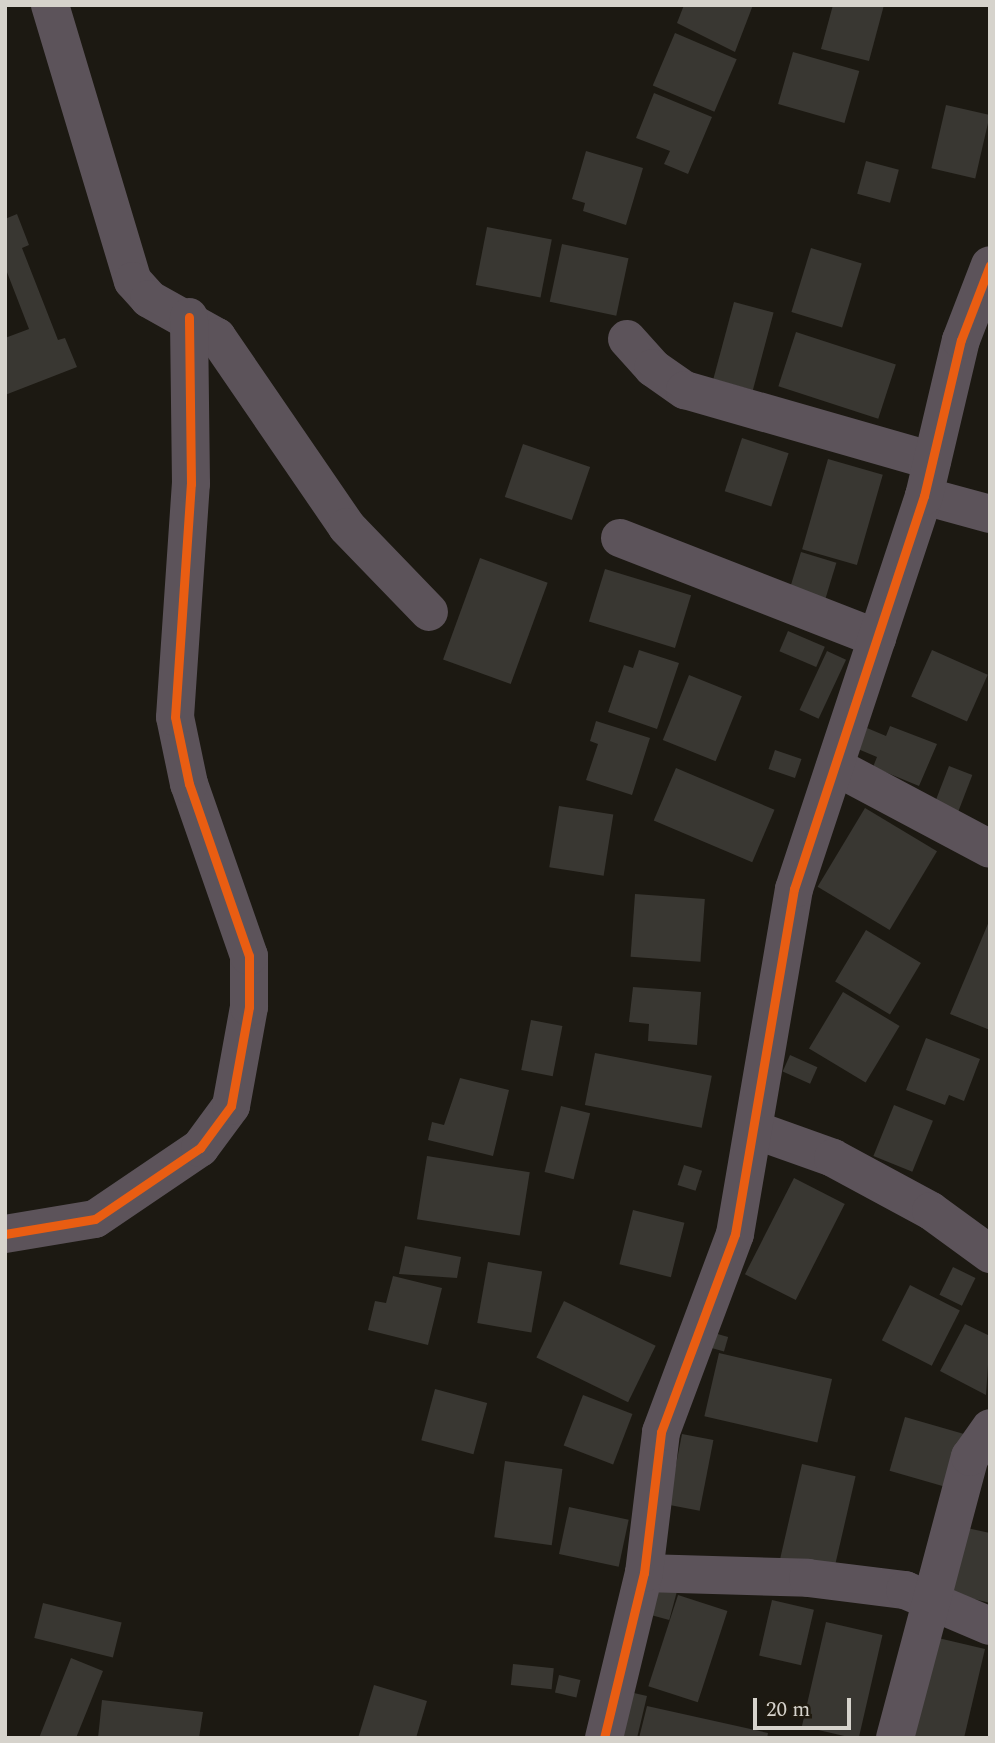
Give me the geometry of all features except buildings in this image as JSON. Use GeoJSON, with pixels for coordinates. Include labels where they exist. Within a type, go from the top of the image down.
{"type":"FeatureCollection","features":[{"type":"Feature","properties":{"kind":"street"},"geometry":{"type":"LineString","coordinates":[[50,5],[120,254],[149,299],[189,317],[217,337],[347,527],[429,612]]}},
{"type":"Feature","properties":{"kind":"street"},"geometry":{"type":"LineString","coordinates":[[604,1738],[644,1573],[661,1432],[734,1234],[755,1130],[794,889],[836,767],[928,478],[961,340],[990,265]]}},
{"type":"Feature","properties":{"kind":"street"},"geometry":{"type":"LineString","coordinates":[[5,1234],[95,1219],[200,1148],[231,1106],[249,1007],[249,956],[189,784],[175,717],[191,484],[189,317]]}},
{"type":"Feature","properties":{"kind":"street"},"geometry":{"type":"LineString","coordinates":[[628,340],[653,368],[685,390],[928,478],[990,514]]}},
{"type":"Feature","properties":{"kind":"street"},"geometry":{"type":"LineString","coordinates":[[620,538],[877,638]]}},
{"type":"Feature","properties":{"kind":"street"},"geometry":{"type":"LineString","coordinates":[[836,767],[990,849]]}},
{"type":"Feature","properties":{"kind":"street"},"geometry":{"type":"LineString","coordinates":[[755,1130],[832,1158],[931,1211],[990,1254]]}},
{"type":"Feature","properties":{"kind":"street"},"geometry":{"type":"LineString","coordinates":[[895,1738],[970,1457],[990,1428]]}},
{"type":"Feature","properties":{"kind":"street"},"geometry":{"type":"LineString","coordinates":[[644,1573],[808,1578],[905,1590],[929,1606],[990,1626]]}},
{"type":"Feature","properties":{"kind":"cycle path"},"geometry":{"type":"LineString","coordinates":[[604,1738],[644,1573],[661,1432],[735,1234],[794,889],[924,496],[961,340],[990,265]]}},
{"type":"Feature","properties":{"kind":"cycle path"},"geometry":{"type":"LineString","coordinates":[[5,1234],[95,1219],[200,1148],[231,1106],[249,1007],[249,956],[189,784],[175,717],[191,484],[189,317]]}}]}
